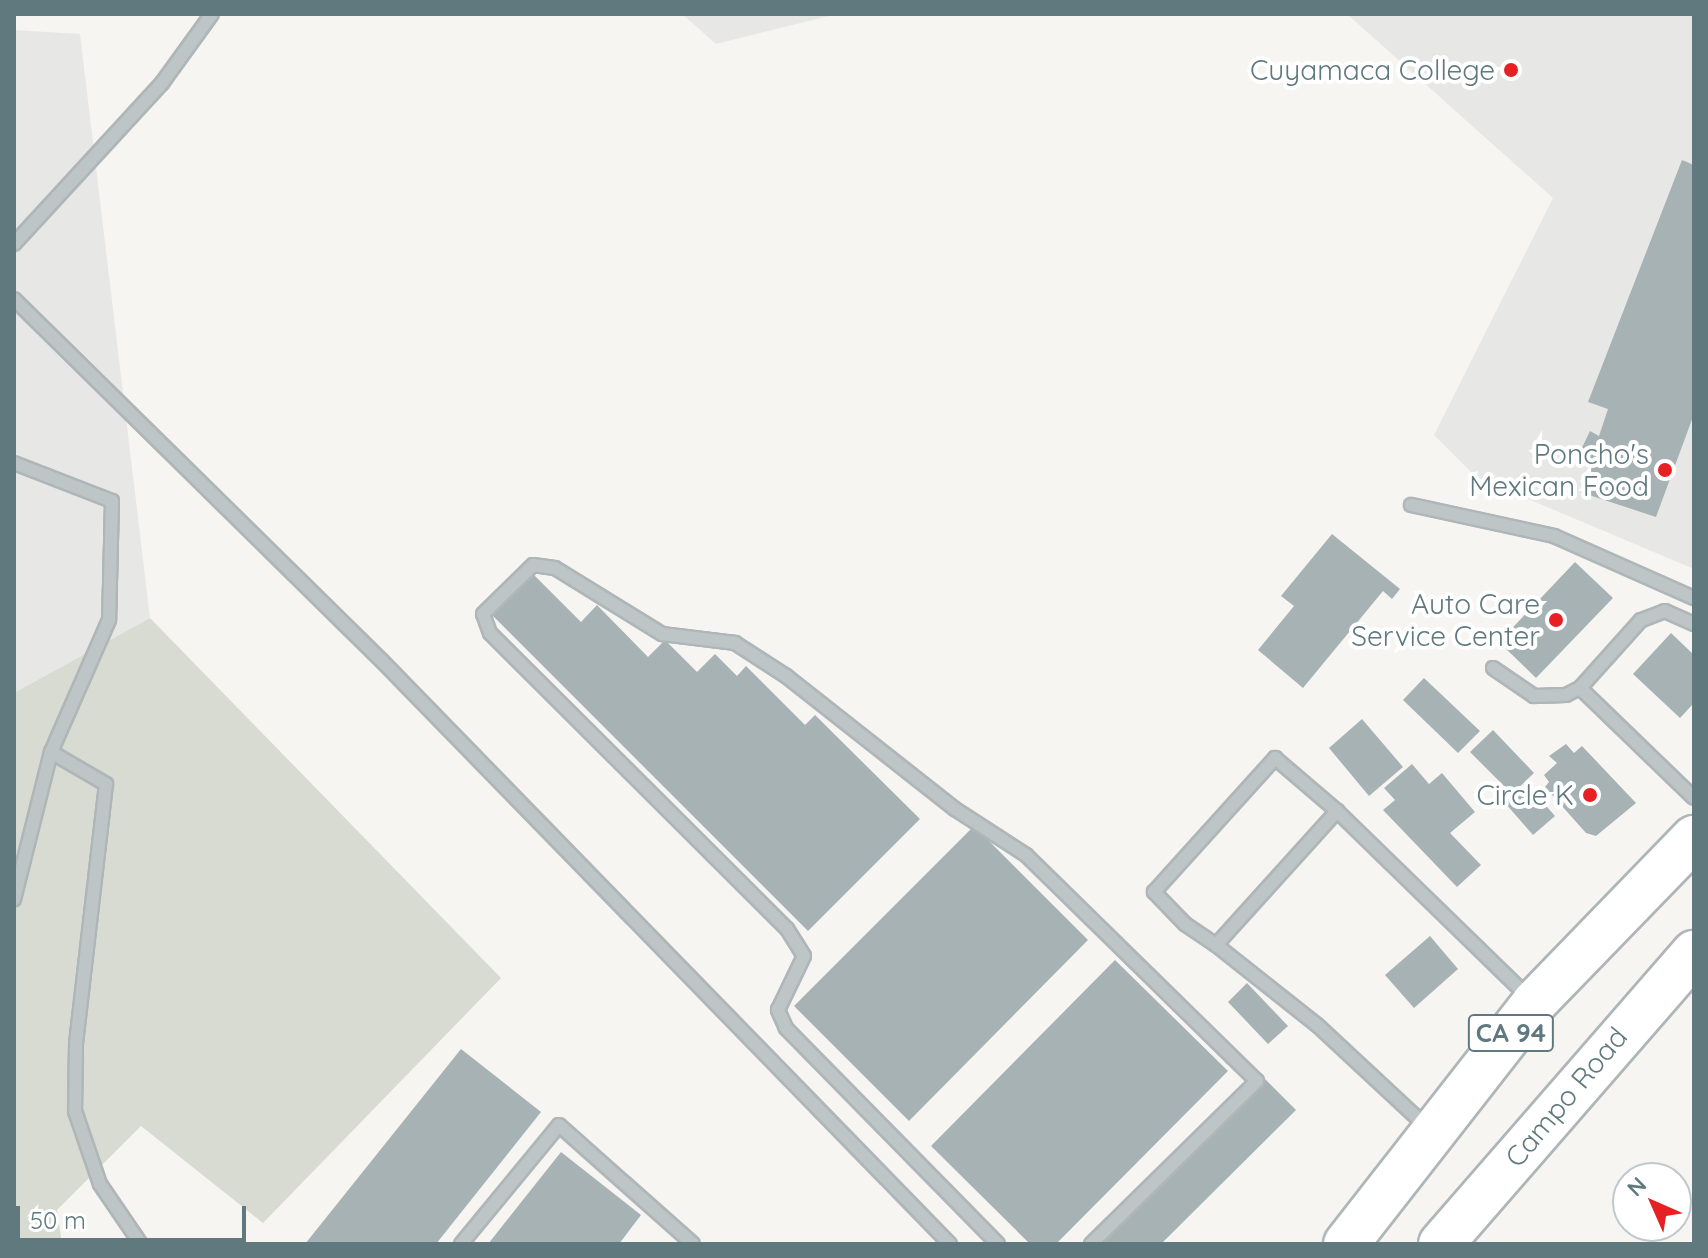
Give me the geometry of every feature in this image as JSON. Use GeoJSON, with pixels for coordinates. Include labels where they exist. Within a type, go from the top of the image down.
{"type":"FeatureCollection","features":[{"type":"Feature","properties":{"kind":"highway","name":"CA 94"},"geometry":{"type":"LineString","coordinates":[[1346,1244],[1534,1003],[1694,838]]}},
{"type":"Feature","properties":{"kind":"highway","name":"Campo Road"},"geometry":{"type":"LineString","coordinates":[[1441,1244],[1694,953]]}},
{"type":"Feature","properties":{"kind":"lane"},"geometry":{"type":"LineString","coordinates":[[14,244],[162,83],[212,14]]}},
{"type":"Feature","properties":{"kind":"lane"},"geometry":{"type":"LineString","coordinates":[[14,299],[382,661],[950,1244]]}},
{"type":"Feature","properties":{"kind":"lane"},"geometry":{"type":"LineString","coordinates":[[14,463],[112,501],[109,620],[51,752],[14,899]]}},
{"type":"Feature","properties":{"kind":"lane"},"geometry":{"type":"LineString","coordinates":[[1411,505],[1554,536],[1694,598]]}},
{"type":"Feature","properties":{"kind":"lane"},"geometry":{"type":"LineString","coordinates":[[998,1244],[786,1028],[778,1010],[804,956],[787,929],[490,633],[483,614],[533,565],[555,568],[662,634],[735,643],[786,676],[955,809],[1026,855],[1257,1081],[1091,1244]]}},
{"type":"Feature","properties":{"kind":"lane"},"geometry":{"type":"LineString","coordinates":[[1493,668],[1534,696],[1566,695],[1580,688],[1641,620],[1665,611],[1694,624]]}},
{"type":"Feature","properties":{"kind":"lane"},"geometry":{"type":"LineString","coordinates":[[1580,688],[1694,798]]}},
{"type":"Feature","properties":{"kind":"lane"},"geometry":{"type":"LineString","coordinates":[[51,752],[106,784],[76,1043],[75,1111],[100,1184],[141,1244]]}},
{"type":"Feature","properties":{"kind":"lane"},"geometry":{"type":"LineString","coordinates":[[1434,1133],[1317,1025],[1154,892],[1275,758],[1337,811],[1534,1003]]}},
{"type":"Feature","properties":{"kind":"lane"},"geometry":{"type":"LineString","coordinates":[[1216,945],[1337,811]]}},
{"type":"Feature","properties":{"kind":"lane"},"geometry":{"type":"LineString","coordinates":[[461,1244],[559,1125],[693,1244]]}},
{"type":"Feature","properties":{"kind":"shaded area"},"geometry":{"type":"Polygon","coordinates":[[[682,14],[837,14],[716,44],[682,14]]]}},
{"type":"Feature","properties":{"kind":"shaded area"},"geometry":{"type":"Polygon","coordinates":[[[1347,14],[1694,14],[1694,569],[1476,477],[1434,435],[1553,198],[1347,14]]]}},
{"type":"Feature","properties":{"kind":"shaded area"},"geometry":{"type":"Polygon","coordinates":[[[14,30],[80,34],[150,618],[14,693],[14,30]]]}},
{"type":"Feature","properties":{"kind":"shaded area"},"geometry":{"type":"Polygon","coordinates":[[[150,618],[501,978],[263,1223],[141,1126],[57,1210],[62,1244],[14,1244],[14,693],[150,618]]]}},
{"type":"Feature","properties":{"kind":"building"},"geometry":{"type":"Polygon","coordinates":[[[1682,160],[1694,165],[1694,414],[1656,517],[1583,493],[1592,463],[1577,458],[1590,431],[1599,436],[1608,409],[1588,402],[1682,160]]]}},
{"type":"Feature","properties":{"kind":"building"},"geometry":{"type":"Polygon","coordinates":[[[1332,534],[1400,589],[1392,599],[1383,591],[1303,688],[1258,650],[1294,606],[1281,596],[1332,534]]]}},
{"type":"Feature","properties":{"kind":"building","name":"Auto Care Service Center"},"geometry":{"type":"Polygon","coordinates":[[[1575,562],[1613,598],[1536,678],[1499,642],[1575,562]]]}},
{"type":"Feature","properties":{"kind":"building"},"geometry":{"type":"Polygon","coordinates":[[[534,575],[581,622],[597,605],[648,657],[665,640],[697,672],[715,654],[737,676],[746,666],[805,725],[815,715],[920,819],[808,931],[493,616],[534,575]]]}},
{"type":"Feature","properties":{"kind":"building"},"geometry":{"type":"Polygon","coordinates":[[[1671,633],[1694,655],[1694,703],[1680,718],[1633,674],[1671,633]]]}},
{"type":"Feature","properties":{"kind":"building"},"geometry":{"type":"Polygon","coordinates":[[[1424,678],[1480,731],[1458,753],[1403,700],[1424,678]]]}},
{"type":"Feature","properties":{"kind":"building"},"geometry":{"type":"Polygon","coordinates":[[[1362,719],[1403,767],[1369,796],[1329,748],[1362,719]]]}},
{"type":"Feature","properties":{"kind":"building"},"geometry":{"type":"Polygon","coordinates":[[[1493,730],[1534,773],[1512,794],[1470,752],[1493,730]]]}},
{"type":"Feature","properties":{"kind":"building","name":"Circle K"},"geometry":{"type":"Polygon","coordinates":[[[1566,744],[1574,753],[1582,746],[1636,803],[1596,836],[1586,833],[1545,787],[1549,782],[1544,775],[1557,763],[1549,756],[1566,744]]]}},
{"type":"Feature","properties":{"kind":"building"},"geometry":{"type":"Polygon","coordinates":[[[1412,764],[1429,784],[1442,773],[1475,812],[1450,833],[1481,865],[1457,887],[1383,810],[1395,800],[1384,788],[1412,764]]]}},
{"type":"Feature","properties":{"kind":"building"},"geometry":{"type":"Polygon","coordinates":[[[1527,784],[1555,816],[1533,835],[1505,803],[1527,784]]]}},
{"type":"Feature","properties":{"kind":"building"},"geometry":{"type":"Polygon","coordinates":[[[974,826],[1088,940],[909,1121],[794,1006],[974,826]]]}},
{"type":"Feature","properties":{"kind":"building"},"geometry":{"type":"Polygon","coordinates":[[[1430,936],[1458,969],[1414,1008],[1385,975],[1430,936]]]}},
{"type":"Feature","properties":{"kind":"building"},"geometry":{"type":"Polygon","coordinates":[[[1115,960],[1228,1071],[1056,1244],[1030,1244],[931,1146],[1115,960]]]}},
{"type":"Feature","properties":{"kind":"building"},"geometry":{"type":"Polygon","coordinates":[[[1247,983],[1288,1026],[1268,1044],[1228,1002],[1247,983]]]}},
{"type":"Feature","properties":{"kind":"building"},"geometry":{"type":"Polygon","coordinates":[[[461,1049],[541,1112],[436,1244],[305,1244],[461,1049]]]}},
{"type":"Feature","properties":{"kind":"building"},"geometry":{"type":"Polygon","coordinates":[[[1265,1079],[1296,1110],[1161,1244],[1100,1244],[1265,1079]]]}},
{"type":"Feature","properties":{"kind":"building"},"geometry":{"type":"Polygon","coordinates":[[[561,1152],[641,1215],[619,1244],[488,1244],[561,1152]]]}},
{"type":"Feature","properties":{"kind":"place","name":"Cuyamaca College"},"geometry":{"type":"Point","coordinates":[1511,70]}},
{"type":"Feature","properties":{"kind":"place","name":"Poncho's Mexican Food"},"geometry":{"type":"Point","coordinates":[1665,470]}},
{"type":"Feature","properties":{"kind":"place","name":"Auto Care Service Center"},"geometry":{"type":"Point","coordinates":[1556,620]}},
{"type":"Feature","properties":{"kind":"place","name":"Circle K"},"geometry":{"type":"Point","coordinates":[1590,795]}}]}
